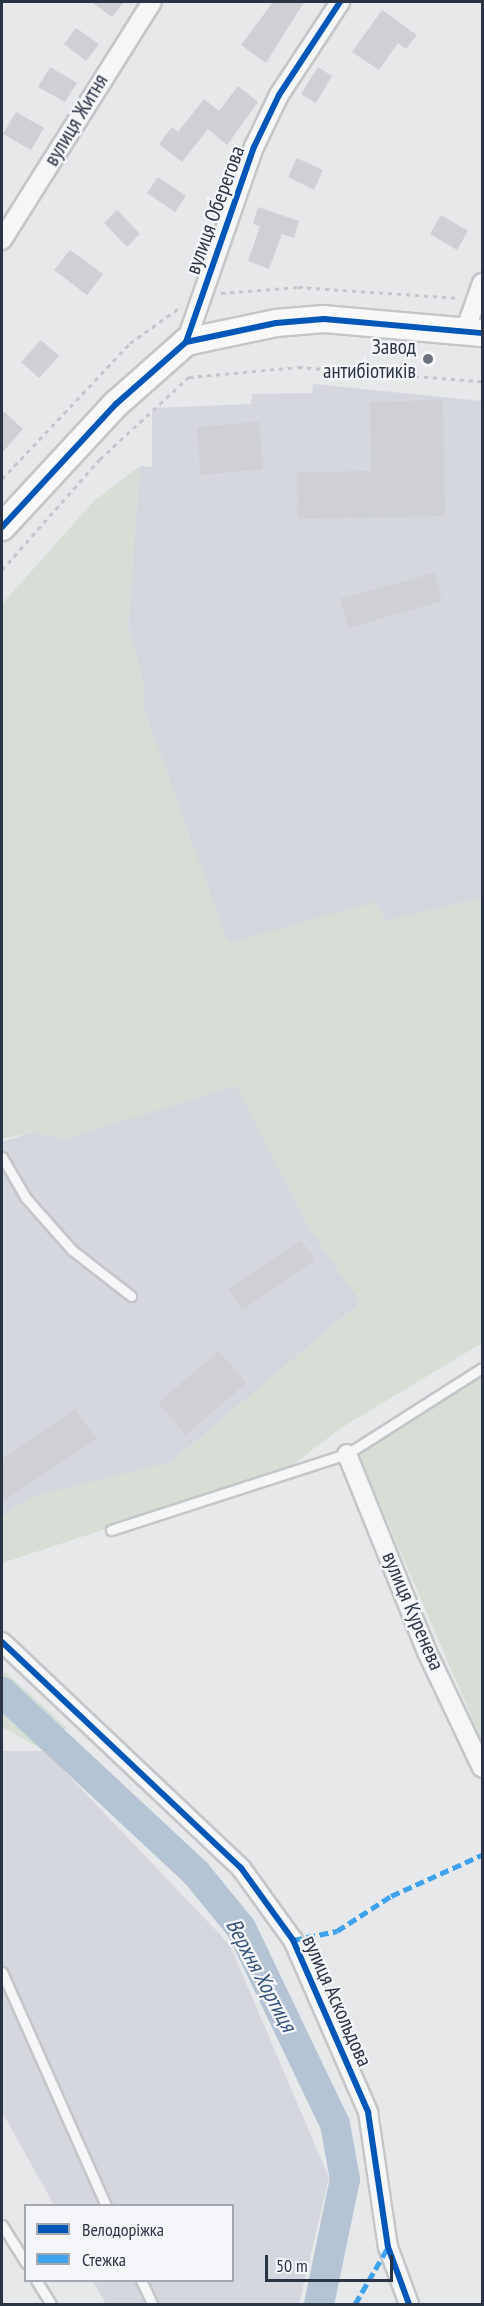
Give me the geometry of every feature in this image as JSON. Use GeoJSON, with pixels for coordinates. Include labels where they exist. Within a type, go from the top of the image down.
{"type":"FeatureCollection","features":[{"type":"Feature","properties":{"kind":"street","name":"вулиця Житня"},"geometry":{"type":"LineString","coordinates":[[2,240],[153,2]]}},
{"type":"Feature","properties":{"kind":"street","name":"вулиця Оберегова"},"geometry":{"type":"LineString","coordinates":[[186,342],[254,147],[279,95],[340,2]]}},
{"type":"Feature","properties":{"kind":"street"},"geometry":{"type":"LineString","coordinates":[[2,527],[116,404],[186,342],[276,323],[324,319],[474,332],[483,283]]}},
{"type":"Feature","properties":{"kind":"street","name":"вулиця Куренева"},"geometry":{"type":"LineString","coordinates":[[347,1454],[427,1652],[483,1768]]}},
{"type":"Feature","properties":{"kind":"street","name":"вулиця Аскольдова"},"geometry":{"type":"LineString","coordinates":[[2,1642],[241,1868],[276,1913],[368,2112],[388,2247],[409,2304]]}},
{"type":"Feature","properties":{"kind":"lane"},"geometry":{"type":"LineString","coordinates":[[2,1157],[26,1198],[72,1250],[131,1296]]}},
{"type":"Feature","properties":{"kind":"lane"},"geometry":{"type":"LineString","coordinates":[[111,1530],[347,1454],[483,1368]]}},
{"type":"Feature","properties":{"kind":"lane"},"geometry":{"type":"LineString","coordinates":[[2,1972],[106,2204]]}},
{"type":"Feature","properties":{"kind":"lane"},"geometry":{"type":"LineString","coordinates":[[2,2226],[24,2261]]}},
{"type":"Feature","properties":{"kind":"lane"},"geometry":{"type":"LineString","coordinates":[[37,2282],[51,2304]]}},
{"type":"Feature","properties":{"kind":"lane"},"geometry":{"type":"LineString","coordinates":[[142,2282],[153,2304]]}},
{"type":"Feature","properties":{"kind":"path"},"geometry":{"type":"LineString","coordinates":[[2,570],[100,459],[189,377],[298,367],[483,381]]}},
{"type":"Feature","properties":{"kind":"shaded area"},"geometry":{"type":"Polygon","coordinates":[[[313,384],[482,401],[482,898],[386,921],[375,903],[228,944],[144,709],[144,685],[128,626],[140,466],[152,467],[152,408],[251,404],[252,394],[312,393],[313,384]]]}},
{"type":"Feature","properties":{"kind":"shaded area"},"geometry":{"type":"Polygon","coordinates":[[[140,466],[128,626],[144,685],[144,709],[228,943],[375,902],[386,921],[482,898],[482,1343],[341,1428],[286,1470],[2,1563],[2,1517],[31,1497],[171,1462],[361,1302],[311,1231],[236,1085],[65,1139],[33,1132],[2,1139],[2,604],[94,501],[140,466]]]}},
{"type":"Feature","properties":{"kind":"shaded area"},"geometry":{"type":"Polygon","coordinates":[[[236,1085],[311,1231],[361,1302],[171,1462],[31,1497],[2,1517],[2,1142],[33,1132],[65,1139],[236,1085]]]}},
{"type":"Feature","properties":{"kind":"shaded area"},"geometry":{"type":"Polygon","coordinates":[[[482,1372],[482,1741],[358,1453],[482,1372]]]}},
{"type":"Feature","properties":{"kind":"shaded area"},"geometry":{"type":"Polygon","coordinates":[[[2,1669],[66,1727],[45,1751],[2,1727],[2,1669]]]}},
{"type":"Feature","properties":{"kind":"shaded area"},"geometry":{"type":"Polygon","coordinates":[[[2,1751],[45,1751],[230,1945],[329,2178],[299,2304],[106,2304],[94,2282],[234,2282],[234,2204],[53,2204],[2,2112],[2,1751]]]}},
{"type":"Feature","properties":{"kind":"building"},"geometry":{"type":"Polygon","coordinates":[[[91,2],[124,2],[112,17],[91,2]]]}},
{"type":"Feature","properties":{"kind":"building"},"geometry":{"type":"Polygon","coordinates":[[[273,2],[304,2],[266,63],[241,45],[273,2]]]}},
{"type":"Feature","properties":{"kind":"building"},"geometry":{"type":"Polygon","coordinates":[[[382,10],[417,35],[406,49],[398,43],[379,70],[352,52],[382,10]]]}},
{"type":"Feature","properties":{"kind":"building"},"geometry":{"type":"Polygon","coordinates":[[[76,28],[99,44],[86,61],[64,44],[76,28]]]}},
{"type":"Feature","properties":{"kind":"building"},"geometry":{"type":"Polygon","coordinates":[[[50,67],[77,83],[65,102],[38,87],[50,67]]]}},
{"type":"Feature","properties":{"kind":"building"},"geometry":{"type":"Polygon","coordinates":[[[318,67],[332,76],[316,103],[301,94],[318,67]]]}},
{"type":"Feature","properties":{"kind":"building"},"geometry":{"type":"Polygon","coordinates":[[[238,86],[258,102],[227,145],[208,129],[182,162],[159,144],[172,127],[178,132],[204,99],[219,111],[238,86]]]}},
{"type":"Feature","properties":{"kind":"building"},"geometry":{"type":"Polygon","coordinates":[[[16,112],[44,128],[31,150],[3,134],[16,112]]]}},
{"type":"Feature","properties":{"kind":"building"},"geometry":{"type":"Polygon","coordinates":[[[297,158],[323,170],[314,190],[288,177],[297,158]]]}},
{"type":"Feature","properties":{"kind":"building"},"geometry":{"type":"Polygon","coordinates":[[[158,177],[186,196],[175,212],[147,193],[158,177]]]}},
{"type":"Feature","properties":{"kind":"building"},"geometry":{"type":"Polygon","coordinates":[[[258,207],[299,221],[294,238],[282,234],[269,269],[248,261],[260,226],[253,224],[258,207]]]}},
{"type":"Feature","properties":{"kind":"building"},"geometry":{"type":"Polygon","coordinates":[[[117,210],[140,234],[127,247],[104,223],[117,210]]]}},
{"type":"Feature","properties":{"kind":"building"},"geometry":{"type":"Polygon","coordinates":[[[441,215],[468,231],[457,250],[430,234],[441,215]]]}},
{"type":"Feature","properties":{"kind":"building"},"geometry":{"type":"Polygon","coordinates":[[[70,250],[103,274],[87,295],[54,270],[70,250]]]}},
{"type":"Feature","properties":{"kind":"building"},"geometry":{"type":"Polygon","coordinates":[[[41,340],[59,356],[39,378],[21,362],[41,340]]]}},
{"type":"Feature","properties":{"kind":"building"},"geometry":{"type":"Polygon","coordinates":[[[443,400],[445,516],[298,519],[297,472],[371,471],[370,402],[443,400]]]}},
{"type":"Feature","properties":{"kind":"building"},"geometry":{"type":"Polygon","coordinates":[[[2,410],[23,429],[2,453],[2,410]]]}},
{"type":"Feature","properties":{"kind":"building"},"geometry":{"type":"Polygon","coordinates":[[[259,422],[263,469],[201,475],[197,427],[259,422]]]}},
{"type":"Feature","properties":{"kind":"building"},"geometry":{"type":"Polygon","coordinates":[[[434,573],[442,601],[348,628],[340,599],[434,573]]]}},
{"type":"Feature","properties":{"kind":"building"},"geometry":{"type":"Polygon","coordinates":[[[301,1240],[315,1260],[242,1310],[228,1289],[301,1240]]]}},
{"type":"Feature","properties":{"kind":"building"},"geometry":{"type":"Polygon","coordinates":[[[219,1351],[246,1383],[186,1435],[158,1403],[219,1351]]]}},
{"type":"Feature","properties":{"kind":"building"},"geometry":{"type":"Polygon","coordinates":[[[75,1409],[96,1439],[2,1501],[2,1459],[75,1409]]]}},
{"type":"Feature","properties":{"kind":"waterway","name":"Верхня Хортиця"},"geometry":{"type":"LineString","coordinates":[[2,1692],[196,1873],[241,1928],[335,2124],[345,2179],[319,2304]]}},
{"type":"Feature","properties":{"kind":"marked path"},"geometry":{"type":"LineString","coordinates":[[293,1940],[337,1931],[391,1896],[482,1855]]}},
{"type":"Feature","properties":{"kind":"marked path"},"geometry":{"type":"LineString","coordinates":[[355,2304],[388,2247]]}},
{"type":"Feature","properties":{"kind":"cycle path"},"geometry":{"type":"LineString","coordinates":[[186,342],[254,147],[279,95],[340,2]]}},
{"type":"Feature","properties":{"kind":"cycle path"},"geometry":{"type":"LineString","coordinates":[[2,527],[116,404],[186,342],[276,323],[324,319],[482,333]]}},
{"type":"Feature","properties":{"kind":"cycle path"},"geometry":{"type":"LineString","coordinates":[[2,1642],[241,1868],[293,1940],[368,2112],[388,2247],[409,2304]]}},
{"type":"Feature","properties":{"kind":"place","name":"Завод антибіотиків"},"geometry":{"type":"Point","coordinates":[428,359]}}]}
